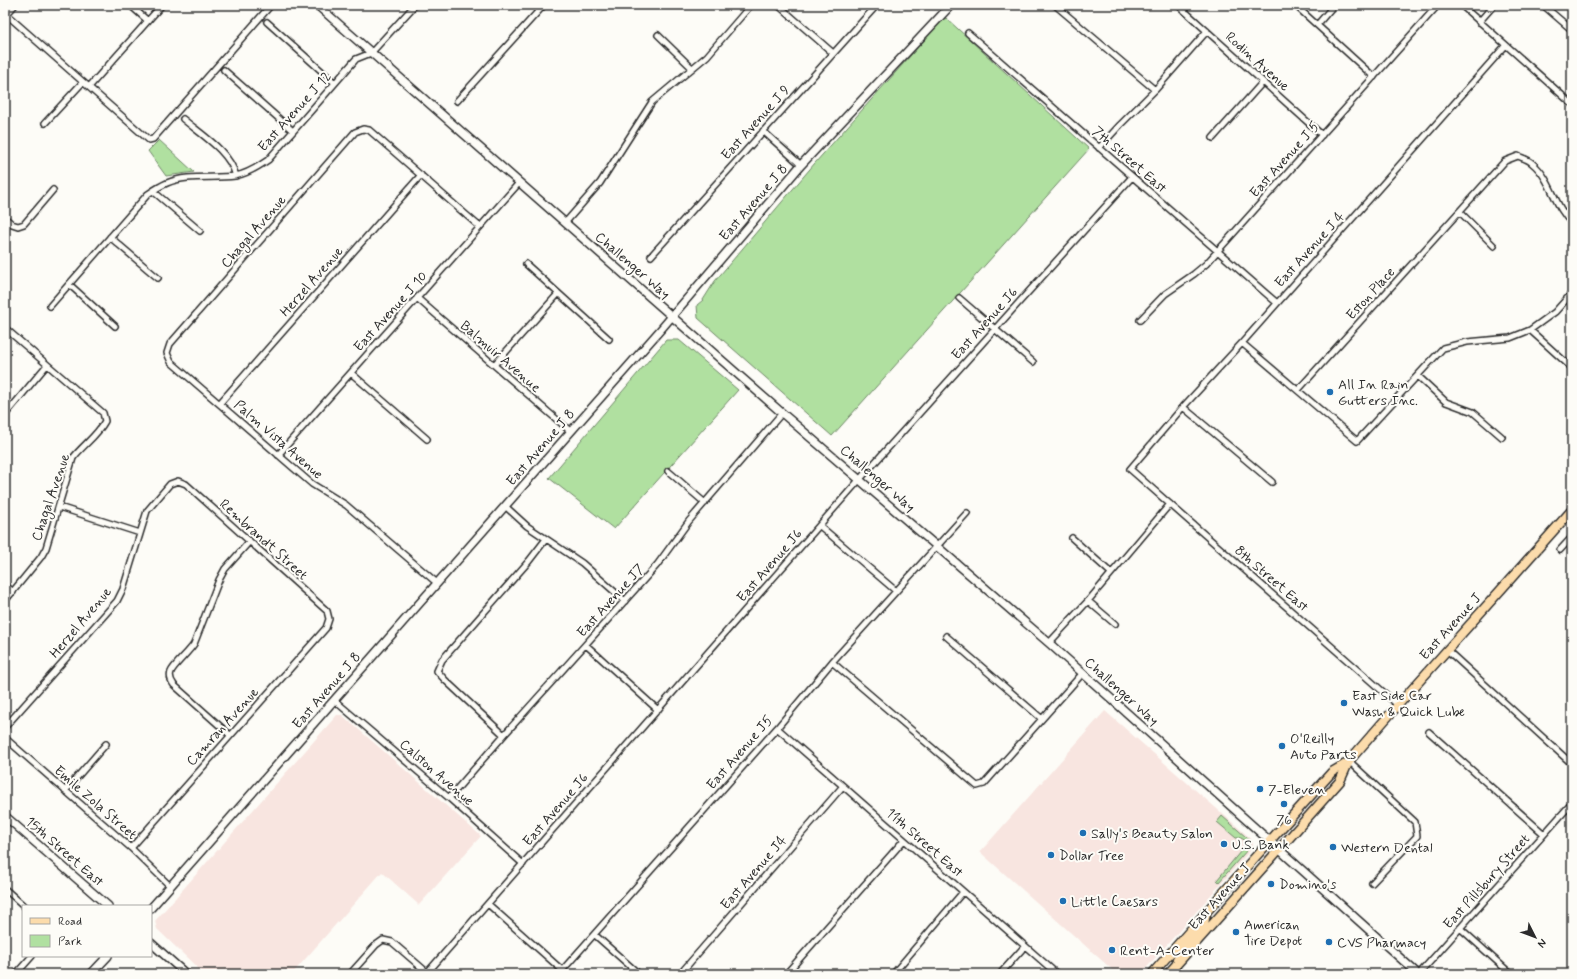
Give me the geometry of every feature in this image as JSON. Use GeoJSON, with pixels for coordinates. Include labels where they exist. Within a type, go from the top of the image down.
{"type":"FeatureCollection","features":[{"type":"Feature","properties":{"kind":"main road","name":"Challenger Way"},"geometry":{"type":"LineString","coordinates":[[317,5],[782,413],[1049,643],[1418,974]]}},
{"type":"Feature","properties":{"kind":"main road","name":"East Avenue J 8"},"geometry":{"type":"LineString","coordinates":[[152,907],[672,316],[801,165],[951,5]]}},
{"type":"Feature","properties":{"kind":"main road","name":"East Avenue J"},"geometry":{"type":"LineString","coordinates":[[1168,974],[1340,780],[1349,761],[1572,510]]}},
{"type":"Feature","properties":{"kind":"main road","name":"East Avenue J"},"geometry":{"type":"LineString","coordinates":[[1152,974],[1332,772],[1349,761]]}},
{"type":"Feature","properties":{"kind":"main road","name":"15th Street East"},"geometry":{"type":"LineString","coordinates":[[5,816],[107,905]]}},
{"type":"Feature","properties":{"kind":"main road"},"geometry":{"type":"LineString","coordinates":[[1177,964],[1177,957],[1183,948],[1204,924],[1207,911]]}},
{"type":"Feature","properties":{"kind":"main road"},"geometry":{"type":"LineString","coordinates":[[152,945],[186,974]]}},
{"type":"Feature","properties":{"kind":"main road"},"geometry":{"type":"LineString","coordinates":[[91,974],[107,957]]}},
{"type":"Feature","properties":{"kind":"main road"},"geometry":{"type":"LineString","coordinates":[[1159,974],[1166,958]]}},
{"type":"Feature","properties":{"kind":"street"},"geometry":{"type":"LineString","coordinates":[[15,5],[6,15],[149,140],[153,139],[271,5]]}},
{"type":"Feature","properties":{"kind":"street"},"geometry":{"type":"LineString","coordinates":[[130,5],[148,21]]}},
{"type":"Feature","properties":{"kind":"street"},"geometry":{"type":"LineString","coordinates":[[89,87],[162,5]]}},
{"type":"Feature","properties":{"kind":"street","name":"East Avenue J 12"},"geometry":{"type":"LineString","coordinates":[[50,306],[70,285],[148,194],[167,182],[184,179],[236,176],[252,170],[268,160],[356,59],[371,53],[415,5]]}},
{"type":"Feature","properties":{"kind":"street"},"geometry":{"type":"LineString","coordinates":[[457,101],[544,5]]}},
{"type":"Feature","properties":{"kind":"street"},"geometry":{"type":"LineString","coordinates":[[565,223],[600,184],[652,102],[707,56],[751,5]]}},
{"type":"Feature","properties":{"kind":"street"},"geometry":{"type":"LineString","coordinates":[[778,5],[833,53]]}},
{"type":"Feature","properties":{"kind":"street","name":"East Avenue J 9"},"geometry":{"type":"LineString","coordinates":[[651,256],[877,5]]}},
{"type":"Feature","properties":{"kind":"street"},"geometry":{"type":"LineString","coordinates":[[1056,5],[1155,90]]}},
{"type":"Feature","properties":{"kind":"street","name":"Rodin Avenue"},"geometry":{"type":"LineString","coordinates":[[1178,5],[1322,135]]}},
{"type":"Feature","properties":{"kind":"street"},"geometry":{"type":"LineString","coordinates":[[1295,5],[1374,77]]}},
{"type":"Feature","properties":{"kind":"street"},"geometry":{"type":"LineString","coordinates":[[1317,25],[1334,5]]}},
{"type":"Feature","properties":{"kind":"street","name":"East Avenue J 5"},"geometry":{"type":"LineString","coordinates":[[1140,320],[1158,299],[1200,270],[1438,5]]}},
{"type":"Feature","properties":{"kind":"street"},"geometry":{"type":"LineString","coordinates":[[1461,5],[1572,104]]}},
{"type":"Feature","properties":{"kind":"street"},"geometry":{"type":"LineString","coordinates":[[1479,22],[1494,5]]}},
{"type":"Feature","properties":{"kind":"street"},"geometry":{"type":"LineString","coordinates":[[1543,5],[1572,30]]}},
{"type":"Feature","properties":{"kind":"street"},"geometry":{"type":"LineString","coordinates":[[267,22],[335,83]]}},
{"type":"Feature","properties":{"kind":"street"},"geometry":{"type":"LineString","coordinates":[[1099,148],[1155,90],[1208,31]]}},
{"type":"Feature","properties":{"kind":"street","name":"7th Street East"},"geometry":{"type":"LineString","coordinates":[[968,33],[1277,304]]}},
{"type":"Feature","properties":{"kind":"street"},"geometry":{"type":"LineString","coordinates":[[658,36],[692,68]]}},
{"type":"Feature","properties":{"kind":"street","name":"East Avenue J 4"},"geometry":{"type":"LineString","coordinates":[[1130,469],[1183,407],[1277,304],[1506,45]]}},
{"type":"Feature","properties":{"kind":"street"},"geometry":{"type":"LineString","coordinates":[[224,70],[293,131]]}},
{"type":"Feature","properties":{"kind":"street"},"geometry":{"type":"LineString","coordinates":[[45,123],[83,82]]}},
{"type":"Feature","properties":{"kind":"street"},"geometry":{"type":"LineString","coordinates":[[1213,138],[1263,82]]}},
{"type":"Feature","properties":{"kind":"street"},"geometry":{"type":"LineString","coordinates":[[182,119],[224,153],[233,165],[236,176]]}},
{"type":"Feature","properties":{"kind":"street","name":"Chagal Avenue"},"geometry":{"type":"LineString","coordinates":[[167,353],[170,344],[175,338],[355,132],[363,128],[369,130],[421,175]]}},
{"type":"Feature","properties":{"kind":"street"},"geometry":{"type":"LineString","coordinates":[[763,131],[801,165]]}},
{"type":"Feature","properties":{"kind":"street","name":"Eston Place"},"geometry":{"type":"LineString","coordinates":[[1298,390],[1505,161],[1518,156],[1531,162],[1548,181],[1563,216],[1572,223]]}},
{"type":"Feature","properties":{"kind":"street"},"geometry":{"type":"LineString","coordinates":[[421,175],[480,227]]}},
{"type":"Feature","properties":{"kind":"street","name":"Herzel Avenue"},"geometry":{"type":"LineString","coordinates":[[220,403],[421,175]]}},
{"type":"Feature","properties":{"kind":"street","name":"East Avenue J6"},"geometry":{"type":"LineString","coordinates":[[428,973],[860,480],[1132,177]]}},
{"type":"Feature","properties":{"kind":"street","name":"East Avenue J 10"},"geometry":{"type":"LineString","coordinates":[[278,455],[519,183]]}},
{"type":"Feature","properties":{"kind":"street"},"geometry":{"type":"LineString","coordinates":[[5,218],[12,224],[18,226],[24,224],[53,190]]}},
{"type":"Feature","properties":{"kind":"street"},"geometry":{"type":"LineString","coordinates":[[153,191],[200,231]]}},
{"type":"Feature","properties":{"kind":"street"},"geometry":{"type":"LineString","coordinates":[[1460,212],[1494,246]]}},
{"type":"Feature","properties":{"kind":"street"},"geometry":{"type":"LineString","coordinates":[[110,237],[158,278]]}},
{"type":"Feature","properties":{"kind":"street"},"geometry":{"type":"LineString","coordinates":[[526,264],[609,339]]}},
{"type":"Feature","properties":{"kind":"street"},"geometry":{"type":"LineString","coordinates":[[70,285],[115,326]]}},
{"type":"Feature","properties":{"kind":"street"},"geometry":{"type":"LineString","coordinates":[[1242,343],[1357,441],[1443,348],[1467,342],[1510,338],[1530,330],[1555,312],[1572,293]]}},
{"type":"Feature","properties":{"kind":"street"},"geometry":{"type":"LineString","coordinates":[[494,365],[558,294]]}},
{"type":"Feature","properties":{"kind":"street","name":"Balmuir Avenue"},"geometry":{"type":"LineString","coordinates":[[417,298],[570,431]]}},
{"type":"Feature","properties":{"kind":"street"},"geometry":{"type":"LineString","coordinates":[[959,298],[1033,362]]}},
{"type":"Feature","properties":{"kind":"street"},"geometry":{"type":"LineString","coordinates":[[5,328],[47,365],[5,415]]}},
{"type":"Feature","properties":{"kind":"street"},"geometry":{"type":"LineString","coordinates":[[1530,330],[1572,368]]}},
{"type":"Feature","properties":{"kind":"street","name":"Palm Vista Avenue"},"geometry":{"type":"LineString","coordinates":[[167,353],[171,362],[312,484],[346,505],[437,583]]}},
{"type":"Feature","properties":{"kind":"street","name":"Chagal Avenue"},"geometry":{"type":"LineString","coordinates":[[5,601],[46,548],[73,458],[100,430],[105,421],[103,413],[47,365]]}},
{"type":"Feature","properties":{"kind":"street"},"geometry":{"type":"LineString","coordinates":[[351,373],[427,439]]}},
{"type":"Feature","properties":{"kind":"street"},"geometry":{"type":"LineString","coordinates":[[1418,376],[1446,402],[1473,412],[1502,438]]}},
{"type":"Feature","properties":{"kind":"street"},"geometry":{"type":"LineString","coordinates":[[1183,407],[1272,482]]}},
{"type":"Feature","properties":{"kind":"street","name":"East Avenue J7"},"geometry":{"type":"LineString","coordinates":[[449,798],[657,565],[689,521],[782,413]]}},
{"type":"Feature","properties":{"kind":"street","name":"8th Street East"},"geometry":{"type":"LineString","coordinates":[[1130,469],[1398,705]]}},
{"type":"Feature","properties":{"kind":"street"},"geometry":{"type":"LineString","coordinates":[[668,471],[705,503]]}},
{"type":"Feature","properties":{"kind":"street","name":"Herzel Avenue"},"geometry":{"type":"LineString","coordinates":[[5,727],[117,600],[122,589],[147,511],[170,484],[178,482]]}},
{"type":"Feature","properties":{"kind":"street","name":"Rembrandt Street"},"geometry":{"type":"LineString","coordinates":[[178,482],[186,484],[327,611],[329,619]]}},
{"type":"Feature","properties":{"kind":"street"},"geometry":{"type":"LineString","coordinates":[[1049,643],[1088,601],[1170,504]]}},
{"type":"Feature","properties":{"kind":"street"},"geometry":{"type":"LineString","coordinates":[[505,506],[527,526],[582,562],[625,601]]}},
{"type":"Feature","properties":{"kind":"street"},"geometry":{"type":"LineString","coordinates":[[59,507],[140,533]]}},
{"type":"Feature","properties":{"kind":"street"},"geometry":{"type":"LineString","coordinates":[[937,546],[966,513]]}},
{"type":"Feature","properties":{"kind":"street"},"geometry":{"type":"LineString","coordinates":[[820,526],[896,591]]}},
{"type":"Feature","properties":{"kind":"street"},"geometry":{"type":"LineString","coordinates":[[1560,550],[1572,537]]}},
{"type":"Feature","properties":{"kind":"street"},"geometry":{"type":"LineString","coordinates":[[1072,538],[1111,573]]}},
{"type":"Feature","properties":{"kind":"street"},"geometry":{"type":"LineString","coordinates":[[504,735],[437,671],[442,660],[529,561],[546,539]]}},
{"type":"Feature","properties":{"kind":"street"},"geometry":{"type":"LineString","coordinates":[[230,735],[174,685],[170,678],[171,671],[189,652],[194,644],[219,580],[226,569],[249,542]]}},
{"type":"Feature","properties":{"kind":"street","name":"East Avenue J5"},"geometry":{"type":"LineString","coordinates":[[560,972],[595,935],[777,728],[832,662],[937,546]]}},
{"type":"Feature","properties":{"kind":"street"},"geometry":{"type":"LineString","coordinates":[[5,585],[13,592]]}},
{"type":"Feature","properties":{"kind":"street"},"geometry":{"type":"LineString","coordinates":[[1088,601],[1115,624]]}},
{"type":"Feature","properties":{"kind":"street","name":"Camran Avenue"},"geometry":{"type":"LineString","coordinates":[[131,848],[326,628],[329,619]]}},
{"type":"Feature","properties":{"kind":"street"},"geometry":{"type":"LineString","coordinates":[[946,636],[1042,719]]}},
{"type":"Feature","properties":{"kind":"street"},"geometry":{"type":"LineString","coordinates":[[586,645],[658,710]]}},
{"type":"Feature","properties":{"kind":"street"},"geometry":{"type":"LineString","coordinates":[[1447,650],[1572,764]]}},
{"type":"Feature","properties":{"kind":"street"},"geometry":{"type":"LineString","coordinates":[[832,662],[977,786],[984,784],[1082,674]]}},
{"type":"Feature","properties":{"kind":"street","name":"Calston Avenue"},"geometry":{"type":"LineString","coordinates":[[334,700],[449,798],[523,864]]}},
{"type":"Feature","properties":{"kind":"street","name":"11th Street East"},"geometry":{"type":"LineString","coordinates":[[777,728],[1057,974]]}},
{"type":"Feature","properties":{"kind":"street"},"geometry":{"type":"LineString","coordinates":[[1429,732],[1544,834]]}},
{"type":"Feature","properties":{"kind":"street","name":"Emile Zola Street"},"geometry":{"type":"LineString","coordinates":[[5,738],[131,848],[170,886]]}},
{"type":"Feature","properties":{"kind":"street"},"geometry":{"type":"LineString","coordinates":[[65,791],[106,744]]}},
{"type":"Feature","properties":{"kind":"street"},"geometry":{"type":"LineString","coordinates":[[1349,761],[1415,822],[1418,836],[1372,882]]}},
{"type":"Feature","properties":{"kind":"street","name":"East Avenue J4"},"geometry":{"type":"LineString","coordinates":[[680,974],[843,786]]}},
{"type":"Feature","properties":{"kind":"street","name":"East Pillsbury Street"},"geometry":{"type":"LineString","coordinates":[[1418,974],[1572,803]]}},
{"type":"Feature","properties":{"kind":"street"},"geometry":{"type":"LineString","coordinates":[[786,974],[904,840]]}},
{"type":"Feature","properties":{"kind":"street"},"geometry":{"type":"LineString","coordinates":[[5,889],[23,905]]}},
{"type":"Feature","properties":{"kind":"street"},"geometry":{"type":"LineString","coordinates":[[893,974],[963,892]]}},
{"type":"Feature","properties":{"kind":"street"},"geometry":{"type":"LineString","coordinates":[[488,904],[560,972]]}},
{"type":"Feature","properties":{"kind":"street"},"geometry":{"type":"LineString","coordinates":[[1460,928],[1511,974]]}},
{"type":"Feature","properties":{"kind":"street"},"geometry":{"type":"LineString","coordinates":[[595,935],[639,974]]}},
{"type":"Feature","properties":{"kind":"street"},"geometry":{"type":"LineString","coordinates":[[350,974],[376,945],[383,940],[392,942],[428,973]]}},
{"type":"Feature","properties":{"kind":"street"},"geometry":{"type":"LineString","coordinates":[[1000,974],[1025,946]]}},
{"type":"Feature","properties":{"kind":"street"},"geometry":{"type":"LineString","coordinates":[[16,974],[31,957]]}},
{"type":"Feature","properties":{"kind":"shaded area"},"geometry":{"type":"Polygon","coordinates":[[[1105,711],[1248,836],[1253,843],[1250,851],[1141,974],[1117,974],[980,852],[1105,711]]]}},
{"type":"Feature","properties":{"kind":"shaded area"},"geometry":{"type":"Polygon","coordinates":[[[337,715],[342,715],[481,836],[419,905],[382,872],[292,974],[204,974],[157,929],[155,921],[337,715]]]}},
{"type":"Feature","properties":{"kind":"green space"},"geometry":{"type":"Polygon","coordinates":[[[946,18],[1089,149],[832,436],[698,318],[697,305],[703,300],[715,281],[815,163],[943,19],[946,18]]]}},
{"type":"Feature","properties":{"kind":"green space"},"geometry":{"type":"Polygon","coordinates":[[[159,140],[194,172],[166,176],[148,151],[159,140]]]}},
{"type":"Feature","properties":{"kind":"green space"},"geometry":{"type":"Polygon","coordinates":[[[666,340],[679,340],[738,390],[614,529],[549,478],[666,340]]]}},
{"type":"Feature","properties":{"kind":"green space"},"geometry":{"type":"Polygon","coordinates":[[[1222,816],[1246,837],[1249,844],[1248,849],[1219,882],[1217,880],[1245,846],[1246,841],[1241,838],[1236,838],[1217,822],[1222,816]]]}},
{"type":"Feature","properties":{"kind":"place","name":"All In Rain Gutters Inc."},"geometry":{"type":"Point","coordinates":[1330,392]}},
{"type":"Feature","properties":{"kind":"place","name":"East Side Car Wash & Quick Lube"},"geometry":{"type":"Point","coordinates":[1344,703]}},
{"type":"Feature","properties":{"kind":"place","name":"O'Reilly Auto Parts"},"geometry":{"type":"Point","coordinates":[1282,746]}},
{"type":"Feature","properties":{"kind":"place","name":"7-Eleven"},"geometry":{"type":"Point","coordinates":[1260,789]}},
{"type":"Feature","properties":{"kind":"place","name":"76"},"geometry":{"type":"Point","coordinates":[1284,804]}},
{"type":"Feature","properties":{"kind":"place","name":"Sally's Beauty Salon"},"geometry":{"type":"Point","coordinates":[1083,833]}},
{"type":"Feature","properties":{"kind":"place","name":"U.S. Bank"},"geometry":{"type":"Point","coordinates":[1224,844]}},
{"type":"Feature","properties":{"kind":"place","name":"Western Dental"},"geometry":{"type":"Point","coordinates":[1333,847]}},
{"type":"Feature","properties":{"kind":"place","name":"Dollar Tree"},"geometry":{"type":"Point","coordinates":[1051,855]}},
{"type":"Feature","properties":{"kind":"place","name":"Domino's"},"geometry":{"type":"Point","coordinates":[1271,884]}},
{"type":"Feature","properties":{"kind":"place","name":"Little Caesars"},"geometry":{"type":"Point","coordinates":[1063,901]}},
{"type":"Feature","properties":{"kind":"place","name":"American Tire Depot"},"geometry":{"type":"Point","coordinates":[1236,932]}},
{"type":"Feature","properties":{"kind":"place","name":"CVS Pharmacy"},"geometry":{"type":"Point","coordinates":[1329,942]}},
{"type":"Feature","properties":{"kind":"place","name":"Rent-A-Center"},"geometry":{"type":"Point","coordinates":[1112,950]}}]}
